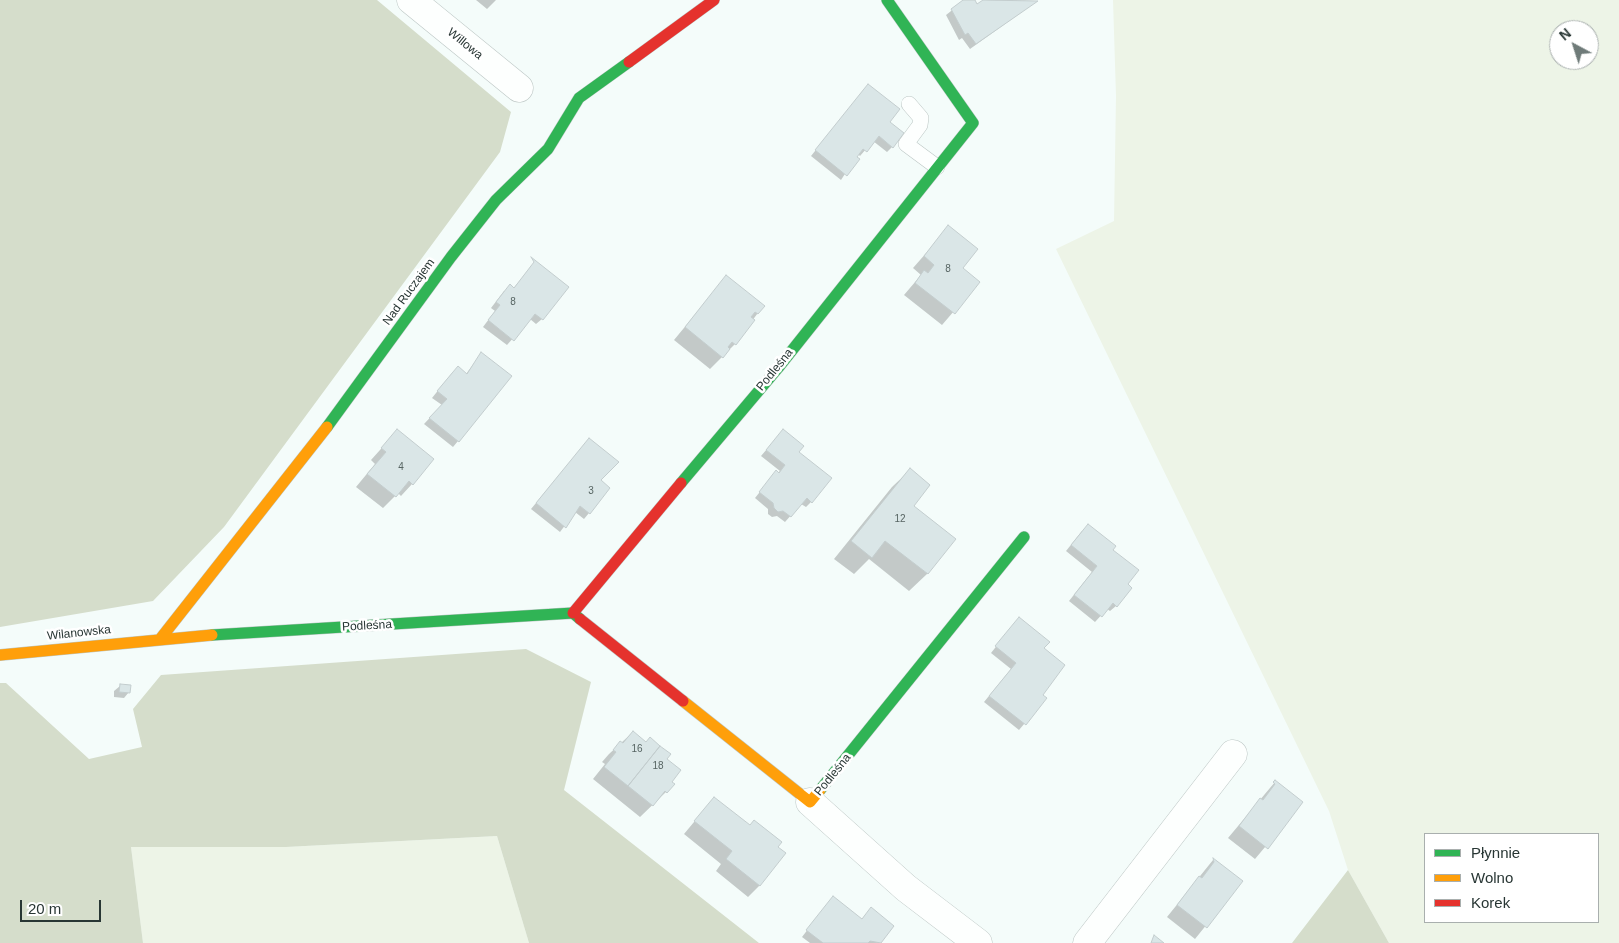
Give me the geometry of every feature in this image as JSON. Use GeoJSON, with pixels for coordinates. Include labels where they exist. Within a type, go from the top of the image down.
{"type":"FeatureCollection","features":[{"type":"Feature","properties":{"kind":"street","name":"Willowa"},"geometry":{"type":"LineString","coordinates":[[411,0],[519,88]]}},
{"type":"Feature","properties":{"kind":"street","name":"Nad Ruczajem"},"geometry":{"type":"LineString","coordinates":[[161,638],[348,400],[451,257],[496,200],[548,149],[579,98],[714,0]]}},
{"type":"Feature","properties":{"kind":"street","name":"Podleśna"},"geometry":{"type":"LineString","coordinates":[[573,613],[778,368],[973,124],[887,0]]}},
{"type":"Feature","properties":{"kind":"street","name":"Podleśna"},"geometry":{"type":"LineString","coordinates":[[810,802],[1024,537]]}},
{"type":"Feature","properties":{"kind":"street","name":"Podleśna"},"geometry":{"type":"LineString","coordinates":[[161,638],[573,613],[810,802],[906,888],[978,943]]}},
{"type":"Feature","properties":{"kind":"street","name":"Wilanowska"},"geometry":{"type":"LineString","coordinates":[[0,655],[161,638]]}},
{"type":"Feature","properties":{"kind":"street"},"geometry":{"type":"LineString","coordinates":[[1087,943],[1233,754]]}},
{"type":"Feature","properties":{"kind":"lane"},"geometry":{"type":"LineString","coordinates":[[909,104],[921,118],[920,125],[903,141],[938,167]]}},
{"type":"Feature","properties":{"kind":"shaded area"},"geometry":{"type":"Polygon","coordinates":[[[1113,0],[1619,0],[1619,943],[1389,943],[1348,870],[1329,811],[1056,249],[1114,221],[1116,96],[1113,0]]]}},
{"type":"Feature","properties":{"kind":"shaded area"},"geometry":{"type":"Polygon","coordinates":[[[497,836],[529,943],[143,943],[131,847],[286,847],[497,836]]]}},
{"type":"Feature","properties":{"kind":"green space"},"geometry":{"type":"Polygon","coordinates":[[[0,0],[377,0],[511,112],[500,152],[224,527],[153,601],[0,627],[0,0]]]}},
{"type":"Feature","properties":{"kind":"green space"},"geometry":{"type":"Polygon","coordinates":[[[526,649],[591,682],[564,790],[759,943],[529,943],[497,836],[286,847],[131,847],[143,943],[0,943],[0,683],[6,683],[89,759],[142,747],[133,709],[161,675],[526,649]]]}},
{"type":"Feature","properties":{"kind":"green space"},"geometry":{"type":"Polygon","coordinates":[[[1348,870],[1389,943],[1292,943],[1315,913],[1348,870]]]}},
{"type":"Feature","properties":{"kind":"building"},"geometry":{"type":"Polygon","coordinates":[[[963,0],[975,0],[977,4],[983,0],[1038,1],[976,44],[968,33],[965,35],[951,9],[963,0]]]}},
{"type":"Feature","properties":{"kind":"building"},"geometry":{"type":"Polygon","coordinates":[[[868,84],[900,109],[890,122],[904,133],[893,148],[879,136],[867,152],[863,149],[857,157],[860,159],[847,176],[815,150],[868,84]]]}},
{"type":"Feature","properties":{"kind":"building"},"geometry":{"type":"Polygon","coordinates":[[[948,225],[978,249],[963,268],[980,282],[955,314],[915,283],[924,270],[928,273],[934,265],[924,256],[948,225]]]}},
{"type":"Feature","properties":{"kind":"building"},"geometry":{"type":"Polygon","coordinates":[[[531,257],[569,287],[543,320],[535,314],[514,341],[488,320],[500,305],[496,302],[510,284],[514,288],[534,262],[531,257]]]}},
{"type":"Feature","properties":{"kind":"building"},"geometry":{"type":"Polygon","coordinates":[[[726,275],[765,306],[758,314],[755,312],[751,317],[755,320],[736,345],[732,342],[728,347],[730,349],[723,358],[685,327],[726,275]]]}},
{"type":"Feature","properties":{"kind":"building"},"geometry":{"type":"Polygon","coordinates":[[[481,352],[512,376],[459,442],[429,418],[447,399],[437,391],[458,366],[467,374],[481,352]]]}},
{"type":"Feature","properties":{"kind":"building"},"geometry":{"type":"Polygon","coordinates":[[[397,429],[434,459],[413,485],[409,481],[396,497],[367,474],[386,452],[381,448],[397,429]]]}},
{"type":"Feature","properties":{"kind":"building"},"geometry":{"type":"Polygon","coordinates":[[[783,429],[804,446],[799,452],[832,478],[812,503],[807,498],[791,517],[783,511],[778,512],[774,508],[773,503],[759,492],[776,470],[779,473],[785,465],[766,450],[783,429]]]}},
{"type":"Feature","properties":{"kind":"building"},"geometry":{"type":"Polygon","coordinates":[[[589,438],[619,462],[601,480],[610,488],[590,514],[580,506],[566,528],[536,503],[589,438]]]}},
{"type":"Feature","properties":{"kind":"building"},"geometry":{"type":"Polygon","coordinates":[[[910,468],[930,485],[914,506],[956,539],[928,574],[885,541],[872,558],[851,541],[910,468]]]}},
{"type":"Feature","properties":{"kind":"building"},"geometry":{"type":"Polygon","coordinates":[[[1088,524],[1116,546],[1113,550],[1139,570],[1128,584],[1132,588],[1117,607],[1113,603],[1102,617],[1074,595],[1097,566],[1071,545],[1088,524]]]}},
{"type":"Feature","properties":{"kind":"building"},"geometry":{"type":"Polygon","coordinates":[[[1019,617],[1050,642],[1044,648],[1065,665],[1043,695],[1047,698],[1026,725],[989,696],[1016,663],[995,646],[1019,617]]]}},
{"type":"Feature","properties":{"kind":"building"},"geometry":{"type":"Polygon","coordinates":[[[120,684],[131,685],[130,693],[119,692],[120,684]]]}},
{"type":"Feature","properties":{"kind":"building"},"geometry":{"type":"Polygon","coordinates":[[[633,731],[646,742],[650,737],[660,746],[628,786],[604,767],[616,752],[613,750],[620,741],[623,743],[633,731]]]}},
{"type":"Feature","properties":{"kind":"building"},"geometry":{"type":"Polygon","coordinates":[[[660,746],[671,754],[667,759],[681,770],[672,782],[675,784],[667,793],[665,791],[653,806],[628,786],[660,746]]]}},
{"type":"Feature","properties":{"kind":"building"},"geometry":{"type":"Polygon","coordinates":[[[1275,780],[1303,802],[1268,849],[1239,826],[1260,798],[1263,800],[1275,784],[1273,782],[1275,780]]]}},
{"type":"Feature","properties":{"kind":"building"},"geometry":{"type":"Polygon","coordinates":[[[714,797],[750,825],[754,820],[782,842],[778,847],[786,853],[760,886],[726,859],[732,851],[694,821],[714,797]]]}},
{"type":"Feature","properties":{"kind":"building"},"geometry":{"type":"Polygon","coordinates":[[[1213,858],[1243,881],[1207,928],[1177,905],[1199,876],[1202,878],[1214,862],[1213,858]]]}},
{"type":"Feature","properties":{"kind":"building"},"geometry":{"type":"Polygon","coordinates":[[[833,896],[862,919],[871,907],[894,926],[881,943],[870,941],[868,943],[823,943],[806,930],[833,896]]]}},
{"type":"Feature","properties":{"kind":"building"},"geometry":{"type":"Polygon","coordinates":[[[1154,935],[1164,943],[1151,943],[1154,935]]]}},
{"type":"Feature","properties":{"kind":"traffic: fast"},"geometry":{"type":"LineString","coordinates":[[681,483],[778,368],[973,123],[887,0]]}},
{"type":"Feature","properties":{"kind":"traffic: fast"},"geometry":{"type":"LineString","coordinates":[[327,427],[451,257],[496,200],[548,149],[579,98],[629,62]]}},
{"type":"Feature","properties":{"kind":"traffic: fast"},"geometry":{"type":"LineString","coordinates":[[820,790],[1024,537]]}},
{"type":"Feature","properties":{"kind":"traffic: fast"},"geometry":{"type":"LineString","coordinates":[[212,635],[573,613],[580,619]]}},
{"type":"Feature","properties":{"kind":"traffic: slow"},"geometry":{"type":"LineString","coordinates":[[161,638],[327,427]]}},
{"type":"Feature","properties":{"kind":"traffic: slow"},"geometry":{"type":"LineString","coordinates":[[0,655],[212,635]]}},
{"type":"Feature","properties":{"kind":"traffic: slow"},"geometry":{"type":"LineString","coordinates":[[683,701],[810,802],[820,790]]}},
{"type":"Feature","properties":{"kind":"traffic: jam"},"geometry":{"type":"LineString","coordinates":[[629,62],[714,0]]}},
{"type":"Feature","properties":{"kind":"traffic: jam"},"geometry":{"type":"LineString","coordinates":[[573,613],[681,483]]}},
{"type":"Feature","properties":{"kind":"traffic: jam"},"geometry":{"type":"LineString","coordinates":[[580,619],[683,701]]}}]}
